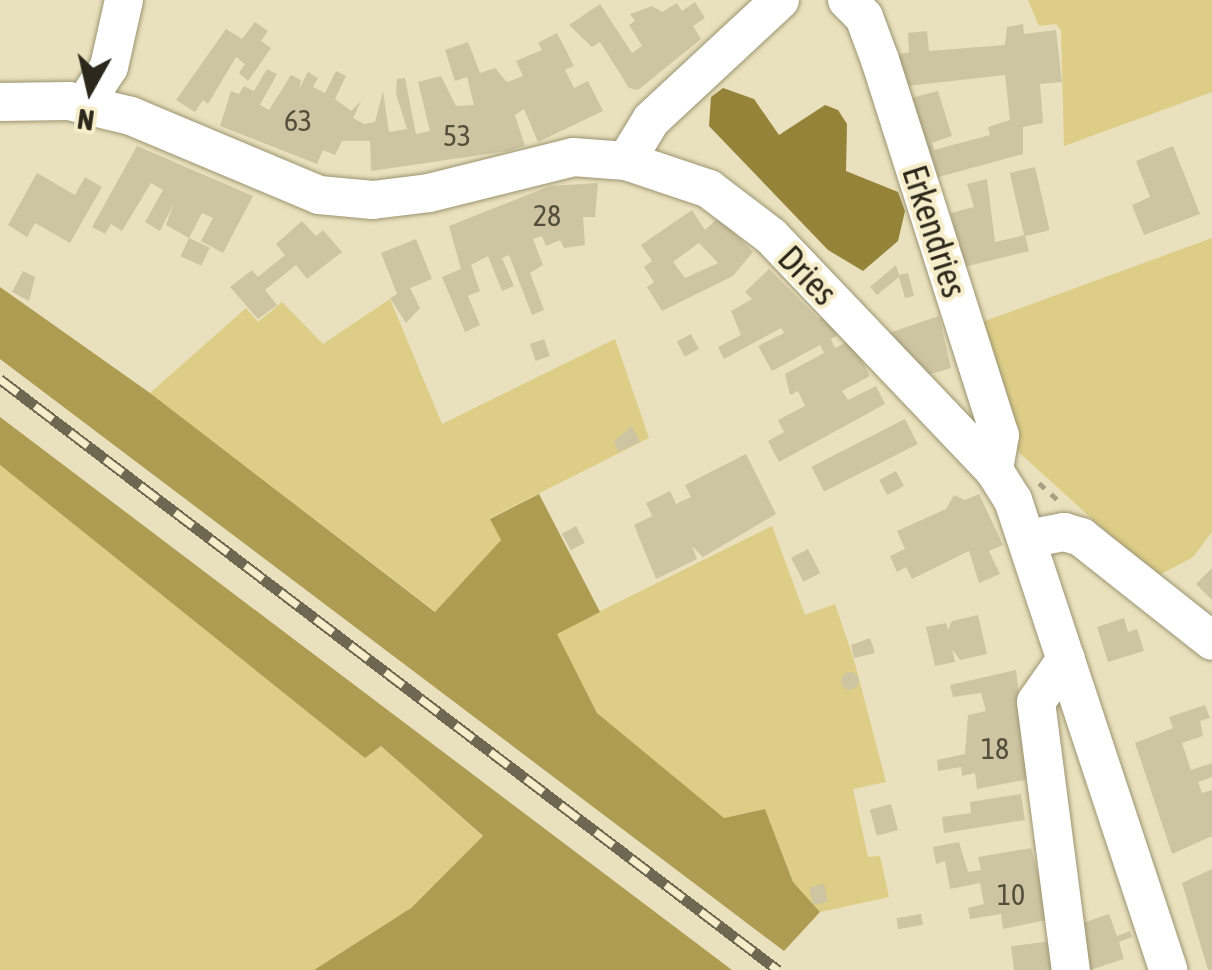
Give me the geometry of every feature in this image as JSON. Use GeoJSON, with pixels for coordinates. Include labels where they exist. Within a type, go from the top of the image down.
{"type":"FeatureCollection","features":[{"type":"Feature","properties":{"kind":"street"},"geometry":{"type":"LineString","coordinates":[[76,103],[109,67],[124,0]]}},
{"type":"Feature","properties":{"kind":"street","name":"Erkendries"},"geometry":{"type":"LineString","coordinates":[[847,0],[864,17],[880,60],[1000,435],[994,470]]}},
{"type":"Feature","properties":{"kind":"street"},"geometry":{"type":"LineString","coordinates":[[626,161],[650,120],[765,6]]}},
{"type":"Feature","properties":{"kind":"street","name":"Dries"},"geometry":{"type":"LineString","coordinates":[[0,102],[76,103],[131,116],[319,194],[374,200],[573,158],[626,161],[709,190],[771,236],[994,470],[1028,539],[1168,970]]}},
{"type":"Feature","properties":{"kind":"street"},"geometry":{"type":"LineString","coordinates":[[1028,539],[1064,532],[1081,537],[1212,641]]}},
{"type":"Feature","properties":{"kind":"street"},"geometry":{"type":"LineString","coordinates":[[1066,659],[1036,702],[1071,970]]}},
{"type":"Feature","properties":{"kind":"shaded area"},"geometry":{"type":"Polygon","coordinates":[[[1028,0],[1212,0],[1212,92],[1064,146],[1061,30],[1056,24],[1039,26],[1028,0]]]}},
{"type":"Feature","properties":{"kind":"shaded area"},"geometry":{"type":"Polygon","coordinates":[[[723,88],[754,99],[779,135],[825,105],[838,110],[847,124],[846,171],[898,192],[905,211],[898,241],[863,271],[828,250],[709,126],[711,97],[723,88]]]}},
{"type":"Feature","properties":{"kind":"shaded area"},"geometry":{"type":"Polygon","coordinates":[[[1212,238],[1212,532],[1193,557],[1156,577],[1012,446],[977,324],[1212,238]]]}},
{"type":"Feature","properties":{"kind":"shaded area"},"geometry":{"type":"Polygon","coordinates":[[[0,287],[150,393],[435,612],[501,540],[490,519],[539,494],[600,612],[557,634],[597,713],[724,818],[765,809],[793,882],[820,912],[784,951],[0,359],[0,287]]]}},
{"type":"Feature","properties":{"kind":"shaded area"},"geometry":{"type":"Polygon","coordinates":[[[390,299],[442,424],[615,339],[649,438],[490,518],[501,540],[436,612],[150,393],[246,308],[258,322],[282,302],[323,344],[390,299]]]}},
{"type":"Feature","properties":{"kind":"shaded area"},"geometry":{"type":"Polygon","coordinates":[[[0,417],[732,970],[314,970],[411,908],[483,836],[381,746],[365,758],[0,465],[0,417]]]}},
{"type":"Feature","properties":{"kind":"shaded area"},"geometry":{"type":"Polygon","coordinates":[[[0,465],[364,757],[381,746],[483,837],[411,908],[314,970],[0,970],[0,465]]]}},
{"type":"Feature","properties":{"kind":"shaded area"},"geometry":{"type":"Polygon","coordinates":[[[772,526],[805,615],[835,604],[854,660],[886,782],[853,789],[868,857],[880,856],[889,897],[820,912],[793,882],[765,809],[724,818],[660,769],[597,713],[556,633],[772,526]]]}},
{"type":"Feature","properties":{"kind":"building"},"geometry":{"type":"Polygon","coordinates":[[[695,2],[705,18],[693,26],[701,39],[638,90],[629,88],[600,42],[592,47],[569,25],[600,4],[632,53],[642,46],[629,25],[635,21],[630,14],[652,6],[662,12],[677,3],[682,11],[695,2]]]}},
{"type":"Feature","properties":{"kind":"building"},"geometry":{"type":"Polygon","coordinates":[[[255,22],[268,31],[261,41],[271,48],[248,81],[239,73],[245,64],[236,57],[208,104],[203,100],[195,112],[176,100],[226,29],[242,39],[255,22]]]}},
{"type":"Feature","properties":{"kind":"building"},"geometry":{"type":"Polygon","coordinates":[[[1023,24],[1024,34],[1056,30],[1062,82],[1040,84],[1043,123],[1023,127],[1023,154],[935,178],[911,98],[938,91],[952,136],[932,143],[934,150],[990,135],[988,127],[1010,120],[1005,75],[907,86],[897,55],[909,52],[908,33],[927,31],[929,51],[1005,45],[1007,27],[1023,24]]]}},
{"type":"Feature","properties":{"kind":"building"},"geometry":{"type":"Polygon","coordinates":[[[557,33],[574,66],[565,70],[574,88],[588,81],[603,111],[538,142],[524,109],[515,115],[525,146],[508,151],[371,171],[370,141],[342,141],[335,155],[323,150],[317,164],[220,126],[231,91],[239,94],[244,86],[254,91],[267,69],[277,74],[260,105],[269,110],[291,75],[301,80],[299,89],[308,72],[318,78],[313,87],[325,93],[336,71],[346,76],[335,99],[351,111],[361,101],[353,118],[364,124],[375,122],[383,91],[389,132],[407,129],[396,94],[397,79],[405,78],[416,134],[430,131],[418,82],[441,76],[456,106],[474,105],[467,77],[455,81],[445,50],[468,42],[480,73],[495,68],[507,82],[523,76],[516,61],[542,50],[538,43],[557,33]]]}},
{"type":"Feature","properties":{"kind":"building"},"geometry":{"type":"Polygon","coordinates":[[[137,146],[253,196],[223,253],[201,241],[213,218],[202,213],[189,238],[166,225],[174,203],[160,231],[145,222],[163,190],[151,183],[122,231],[111,224],[105,234],[92,227],[137,146]]]}},
{"type":"Feature","properties":{"kind":"building"},"geometry":{"type":"Polygon","coordinates":[[[1173,146],[1200,214],[1144,235],[1132,205],[1150,197],[1136,161],[1173,146]]]}},
{"type":"Feature","properties":{"kind":"building"},"geometry":{"type":"Polygon","coordinates":[[[1035,167],[1050,230],[1024,236],[1010,173],[1035,167]]]}},
{"type":"Feature","properties":{"kind":"building"},"geometry":{"type":"Polygon","coordinates":[[[37,173],[75,195],[85,177],[102,187],[70,243],[35,223],[27,237],[8,225],[37,173]]]}},
{"type":"Feature","properties":{"kind":"building"},"geometry":{"type":"Polygon","coordinates":[[[987,179],[995,242],[1025,235],[1029,251],[964,267],[951,213],[974,207],[967,184],[987,179]]]}},
{"type":"Feature","properties":{"kind":"building"},"geometry":{"type":"Polygon","coordinates":[[[598,183],[595,217],[583,217],[585,245],[564,248],[560,240],[546,246],[542,236],[533,239],[543,265],[530,273],[544,310],[532,315],[509,255],[502,258],[514,286],[502,291],[488,256],[471,265],[480,291],[468,296],[480,325],[465,332],[442,277],[461,269],[449,226],[550,186],[598,183]]]}},
{"type":"Feature","properties":{"kind":"building"},"geometry":{"type":"Polygon","coordinates":[[[692,210],[705,230],[719,217],[753,252],[733,276],[662,311],[647,287],[654,282],[644,267],[652,261],[641,245],[692,210]],[[699,243],[673,262],[685,278],[718,263],[699,243]]]}},
{"type":"Feature","properties":{"kind":"building"},"geometry":{"type":"Polygon","coordinates":[[[302,221],[316,236],[323,230],[342,252],[307,279],[296,265],[265,290],[277,305],[258,319],[230,287],[252,270],[258,277],[285,255],[276,244],[302,221]]]}},
{"type":"Feature","properties":{"kind":"building"},"geometry":{"type":"Polygon","coordinates":[[[189,238],[210,248],[201,266],[181,256],[189,238]]]}},
{"type":"Feature","properties":{"kind":"building"},"geometry":{"type":"Polygon","coordinates":[[[416,239],[432,279],[410,288],[420,308],[406,323],[390,298],[397,294],[381,253],[416,239]]]}},
{"type":"Feature","properties":{"kind":"building"},"geometry":{"type":"Polygon","coordinates":[[[896,265],[899,275],[908,273],[914,296],[905,298],[899,277],[877,295],[870,287],[896,265]]]}},
{"type":"Feature","properties":{"kind":"building"},"geometry":{"type":"Polygon","coordinates":[[[769,269],[819,319],[827,315],[837,336],[831,339],[835,348],[851,340],[870,376],[842,391],[848,400],[876,386],[885,404],[779,462],[768,441],[784,432],[778,420],[805,406],[798,391],[790,395],[785,374],[824,353],[820,345],[772,371],[758,346],[784,333],[781,328],[724,359],[718,347],[741,335],[731,311],[752,299],[745,292],[769,269]]]}},
{"type":"Feature","properties":{"kind":"building"},"geometry":{"type":"Polygon","coordinates":[[[23,271],[35,277],[29,301],[12,292],[23,271]]]}},
{"type":"Feature","properties":{"kind":"building"},"geometry":{"type":"Polygon","coordinates":[[[939,316],[951,368],[928,375],[886,334],[939,316]]]}},
{"type":"Feature","properties":{"kind":"building"},"geometry":{"type":"Polygon","coordinates":[[[691,334],[699,349],[685,357],[677,342],[691,334]]]}},
{"type":"Feature","properties":{"kind":"building"},"geometry":{"type":"Polygon","coordinates":[[[544,339],[550,356],[536,361],[530,344],[544,339]]]}},
{"type":"Feature","properties":{"kind":"building"},"geometry":{"type":"Polygon","coordinates":[[[905,419],[918,444],[824,492],[811,467],[905,419]]]}},
{"type":"Feature","properties":{"kind":"building"},"geometry":{"type":"Polygon","coordinates":[[[632,426],[640,442],[618,452],[614,441],[632,426]]]}},
{"type":"Feature","properties":{"kind":"building"},"geometry":{"type":"Polygon","coordinates":[[[746,454],[776,514],[703,557],[692,546],[697,559],[656,579],[634,525],[652,516],[646,503],[670,491],[676,504],[691,497],[685,485],[746,454]]]}},
{"type":"Feature","properties":{"kind":"building"},"geometry":{"type":"Polygon","coordinates":[[[896,471],[904,486],[887,495],[879,480],[896,471]]]}},
{"type":"Feature","properties":{"kind":"building"},"geometry":{"type":"Polygon","coordinates":[[[979,494],[1003,545],[989,551],[1000,574],[979,583],[969,551],[912,579],[906,567],[897,572],[890,556],[905,549],[897,531],[946,509],[954,495],[965,500],[979,494]]]}},
{"type":"Feature","properties":{"kind":"building"},"geometry":{"type":"Polygon","coordinates":[[[576,526],[585,543],[571,550],[562,534],[576,526]]]}},
{"type":"Feature","properties":{"kind":"building"},"geometry":{"type":"Polygon","coordinates":[[[808,549],[820,573],[803,582],[791,558],[808,549]]]}},
{"type":"Feature","properties":{"kind":"building"},"geometry":{"type":"Polygon","coordinates":[[[1212,568],[1212,600],[1196,584],[1212,568]]]}},
{"type":"Feature","properties":{"kind":"building"},"geometry":{"type":"Polygon","coordinates":[[[978,615],[987,654],[960,660],[952,649],[955,662],[935,666],[926,627],[946,623],[948,630],[952,621],[978,615]]]}},
{"type":"Feature","properties":{"kind":"building"},"geometry":{"type":"Polygon","coordinates":[[[1124,618],[1128,632],[1137,629],[1144,651],[1108,662],[1097,627],[1124,618]]]}},
{"type":"Feature","properties":{"kind":"building"},"geometry":{"type":"Polygon","coordinates":[[[870,638],[875,653],[854,658],[851,645],[870,638]]]}},
{"type":"Feature","properties":{"kind":"building"},"geometry":{"type":"Polygon","coordinates":[[[1016,670],[1029,779],[977,789],[975,773],[962,776],[961,767],[938,771],[937,760],[965,754],[968,715],[986,711],[981,693],[953,697],[950,685],[1016,670]]]}},
{"type":"Feature","properties":{"kind":"building"},"geometry":{"type":"Polygon","coordinates":[[[850,672],[857,674],[857,688],[850,690],[843,688],[841,681],[843,674],[850,672]]]}},
{"type":"Feature","properties":{"kind":"building"},"geometry":{"type":"Polygon","coordinates":[[[1205,705],[1210,718],[1200,721],[1203,736],[1182,743],[1191,770],[1212,763],[1212,777],[1198,782],[1202,793],[1212,790],[1212,836],[1172,854],[1135,743],[1173,728],[1169,717],[1205,705]]]}},
{"type":"Feature","properties":{"kind":"building"},"geometry":{"type":"Polygon","coordinates":[[[1021,794],[1025,820],[944,833],[942,817],[971,813],[970,802],[1021,794]]]}},
{"type":"Feature","properties":{"kind":"building"},"geometry":{"type":"Polygon","coordinates":[[[891,804],[898,830],[877,836],[870,810],[891,804]]]}},
{"type":"Feature","properties":{"kind":"building"},"geometry":{"type":"Polygon","coordinates":[[[959,842],[968,872],[981,870],[978,857],[1031,848],[1051,919],[1003,929],[1001,914],[970,919],[968,908],[984,904],[980,883],[950,889],[945,861],[936,864],[933,847],[959,842]]]}},
{"type":"Feature","properties":{"kind":"building"},"geometry":{"type":"Polygon","coordinates":[[[1212,869],[1212,970],[1208,970],[1182,883],[1212,869]]]}},
{"type":"Feature","properties":{"kind":"building"},"geometry":{"type":"Polygon","coordinates":[[[824,884],[828,902],[813,905],[809,887],[824,884]]]}},
{"type":"Feature","properties":{"kind":"building"},"geometry":{"type":"Polygon","coordinates":[[[921,914],[923,925],[898,929],[896,918],[921,914]]]}},
{"type":"Feature","properties":{"kind":"building"},"geometry":{"type":"Polygon","coordinates":[[[1109,914],[1117,936],[1130,931],[1132,937],[1119,942],[1124,959],[1090,970],[1077,925],[1109,914]]]}},
{"type":"Feature","properties":{"kind":"building"},"geometry":{"type":"Polygon","coordinates":[[[1052,941],[1056,970],[1014,970],[1011,946],[1052,941]]]}},
{"type":"Feature","properties":{"kind":"railway"},"geometry":{"type":"LineString","coordinates":[[0,379],[778,970]]}}]}
